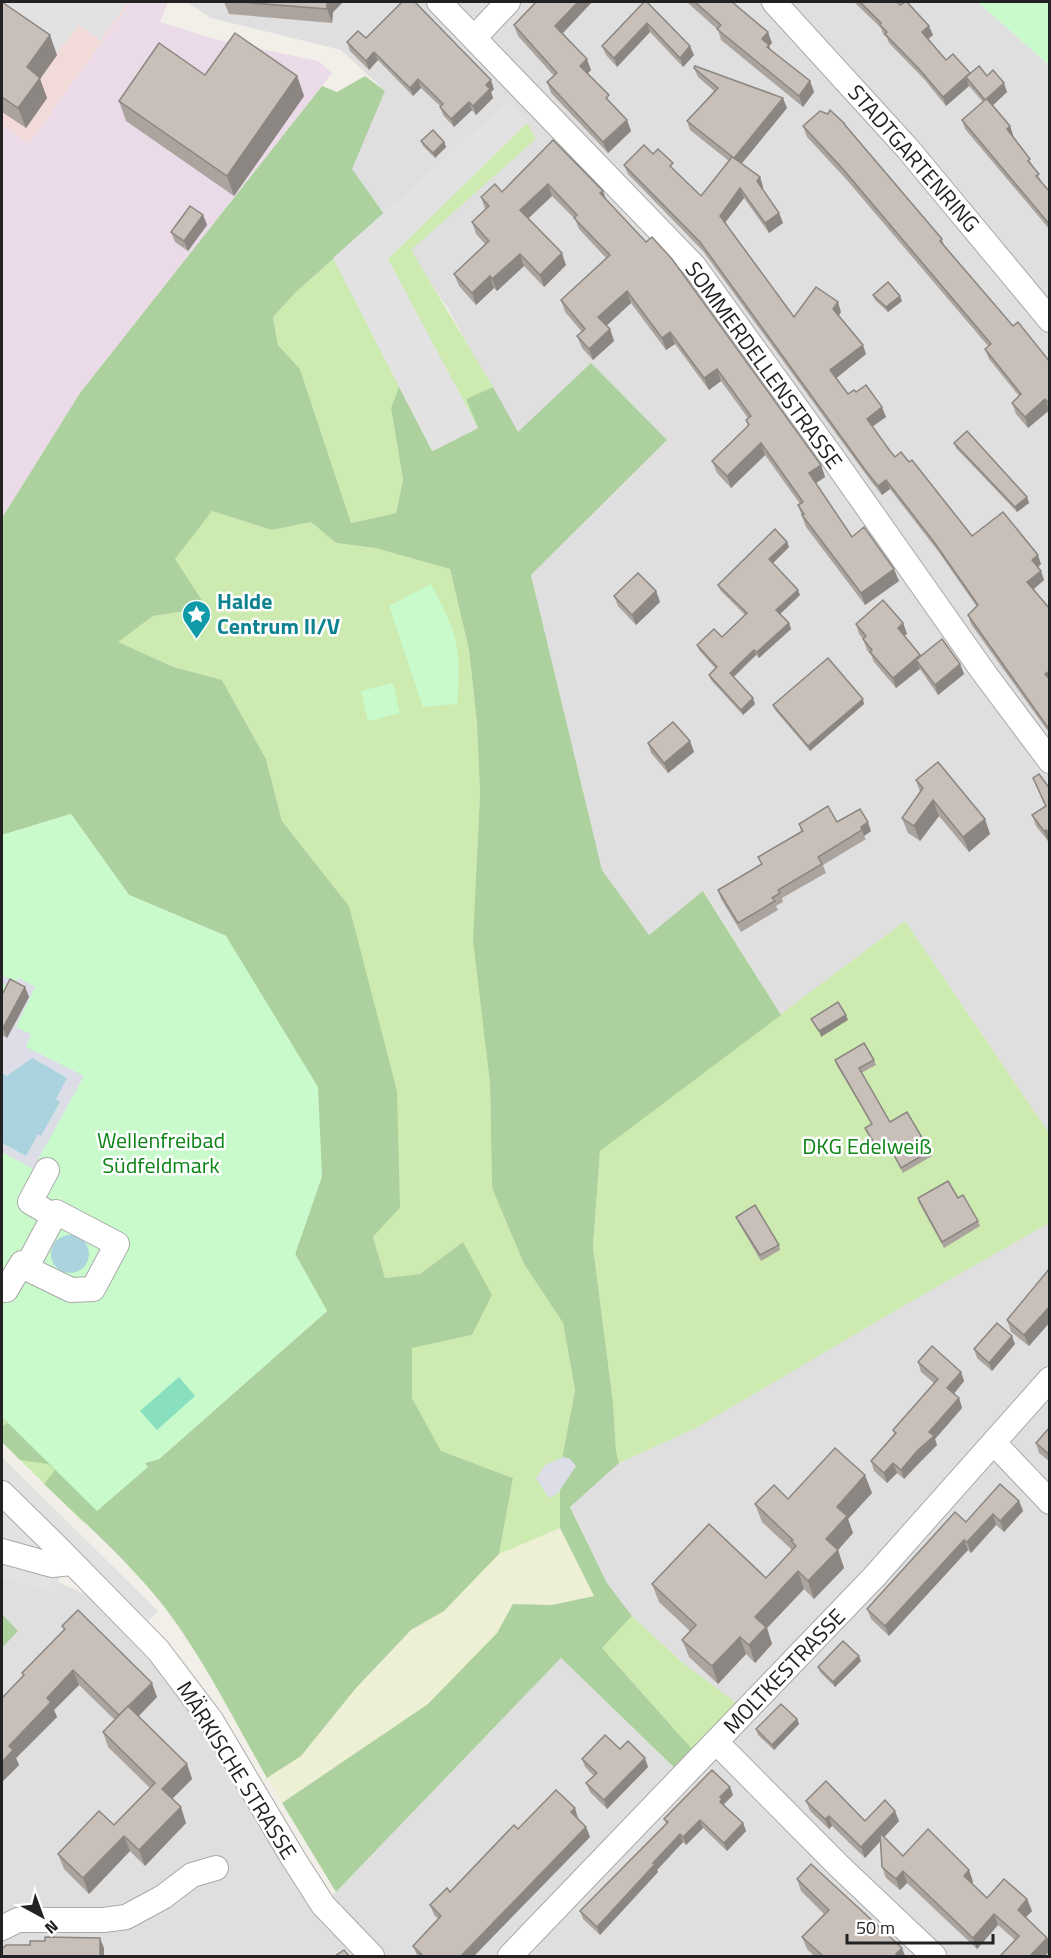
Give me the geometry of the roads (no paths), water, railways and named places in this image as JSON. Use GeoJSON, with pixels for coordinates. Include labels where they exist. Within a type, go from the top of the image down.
{"type":"FeatureCollection","features":[{"type":"Feature","properties":{"kind":"street","name":"SOMMERDELLENSTRASSE"},"geometry":{"type":"LineString","coordinates":[[439,2],[694,266],[982,670],[1050,761]]}},
{"type":"Feature","properties":{"kind":"street"},"geometry":{"type":"LineString","coordinates":[[474,38],[508,2]]}},
{"type":"Feature","properties":{"kind":"street","name":"STADTGARTENRING"},"geometry":{"type":"LineString","coordinates":[[774,2],[909,149],[1050,320]]}},
{"type":"Feature","properties":{"kind":"street"},"geometry":{"type":"LineString","coordinates":[[47,1170],[30,1202],[54,1216]]}},
{"type":"Feature","properties":{"kind":"street"},"geometry":{"type":"LineString","coordinates":[[56,1212],[117,1244],[93,1289],[71,1290],[26,1268],[28,1265],[56,1212]]}},
{"type":"Feature","properties":{"kind":"street"},"geometry":{"type":"LineString","coordinates":[[2,1287],[6,1290],[22,1263],[28,1265]]}},
{"type":"Feature","properties":{"kind":"street","name":"MOLTKESTRASSE"},"geometry":{"type":"LineString","coordinates":[[510,1956],[874,1577],[1050,1379]]}},
{"type":"Feature","properties":{"kind":"street"},"geometry":{"type":"LineString","coordinates":[[994,1443],[1050,1502]]}},
{"type":"Feature","properties":{"kind":"street","name":"MÄRKISCHE STRASSE"},"geometry":{"type":"LineString","coordinates":[[2,1493],[158,1650],[182,1680],[211,1720],[323,1905],[372,1956]]}},
{"type":"Feature","properties":{"kind":"street"},"geometry":{"type":"LineString","coordinates":[[2,1551],[52,1564],[71,1563]]}},
{"type":"Feature","properties":{"kind":"street"},"geometry":{"type":"LineString","coordinates":[[716,1743],[839,1866],[934,1956]]}},
{"type":"Feature","properties":{"kind":"street"},"geometry":{"type":"LineString","coordinates":[[2,1928],[18,1920],[104,1920],[126,1917],[154,1902],[192,1875],[216,1868]]}},
{"type":"Feature","properties":{"kind":"water"},"geometry":{"type":"Polygon","coordinates":[[[32,1058],[67,1078],[56,1099],[60,1102],[41,1136],[38,1134],[26,1156],[2,1143],[2,1073],[7,1076],[32,1058]]]}},
{"type":"Feature","properties":{"kind":"water"},"geometry":{"type":"Polygon","coordinates":[[[70,1235],[84,1240],[89,1254],[84,1268],[70,1273],[56,1268],[51,1254],[56,1240],[70,1235]]]}},
{"type":"Feature","properties":{"kind":"place","name":"Halde Centrum II/V"},"geometry":{"type":"Point","coordinates":[196,640]}},
{"type":"Feature","properties":{"kind":"park label","name":"DKG Edelweiß"},"geometry":{"type":"Point","coordinates":[867,1146]}},
{"type":"Feature","properties":{"kind":"park label","name":"Wellenfreibad Südfeldmark"},"geometry":{"type":"Point","coordinates":[161,1152]}}]}
